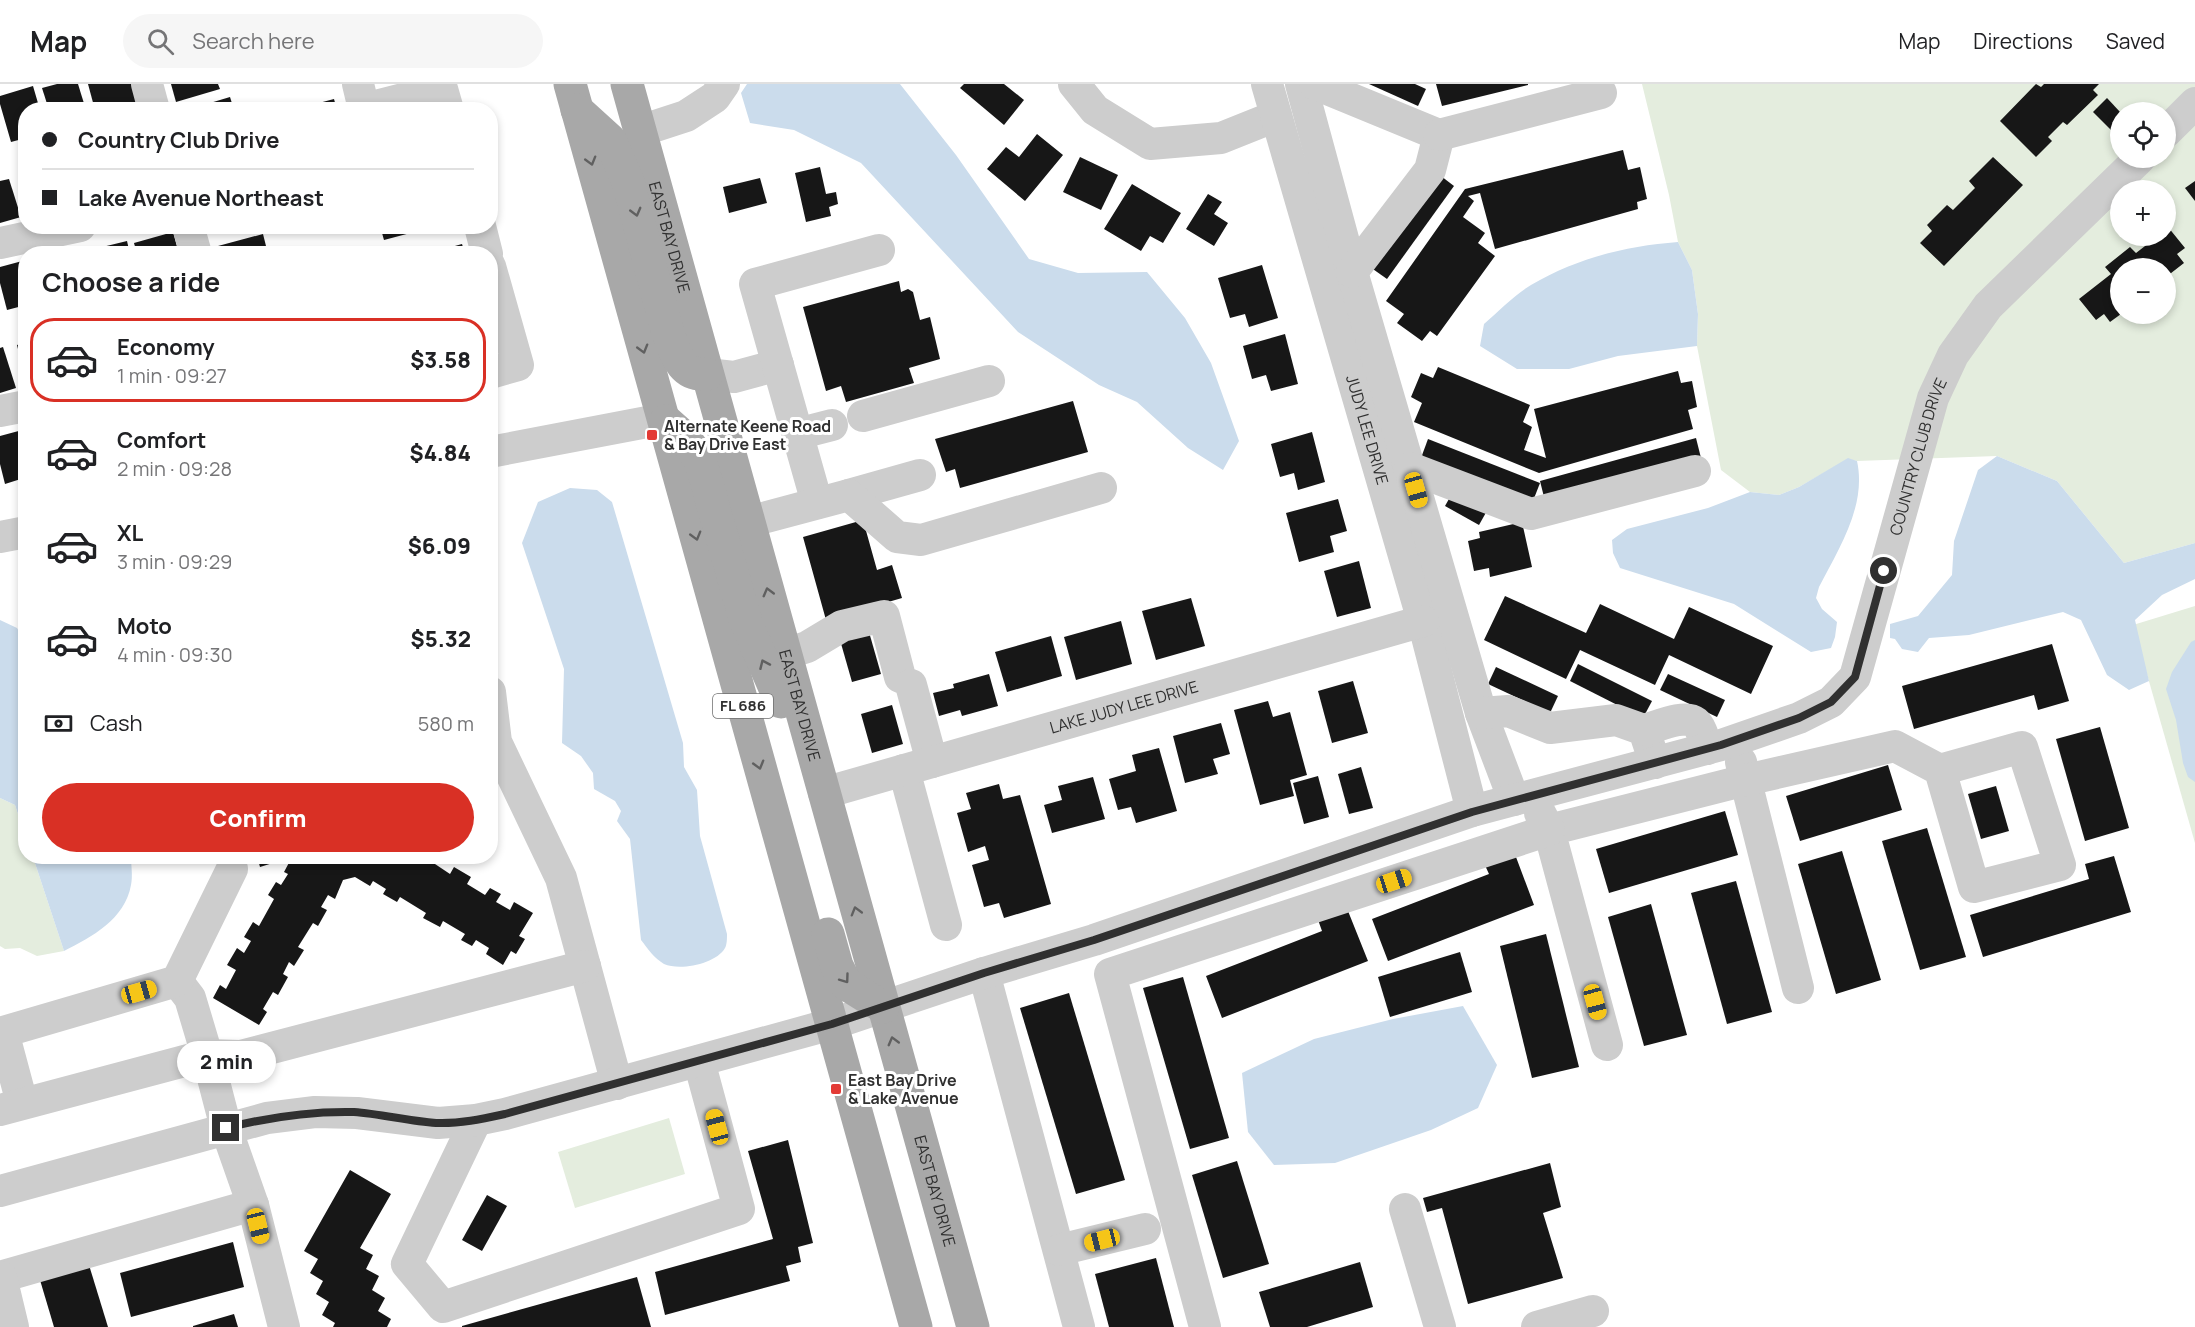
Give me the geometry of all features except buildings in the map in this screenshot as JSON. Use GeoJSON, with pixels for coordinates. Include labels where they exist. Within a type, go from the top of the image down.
{"type":"FeatureCollection","features":[{"type":"Feature","properties":{"kind":"main road","name":"EAST BAY DRIVE"},"geometry":{"type":"LineString","coordinates":[[627,84],[973,1327]]}},
{"type":"Feature","properties":{"kind":"main road"},"geometry":{"type":"LineString","coordinates":[[574,97],[610,140],[622,165],[668,333],[676,353],[690,372],[697,375],[707,374]]}},
{"type":"Feature","properties":{"kind":"main road","name":"FL 686"},"geometry":{"type":"LineString","coordinates":[[574,97],[916,1327]]}},
{"type":"Feature","properties":{"kind":"main road"},"geometry":{"type":"LineString","coordinates":[[663,418],[684,437],[700,459],[755,645],[782,704],[793,721],[806,730]]}},
{"type":"Feature","properties":{"kind":"main road"},"geometry":{"type":"LineString","coordinates":[[740,693],[762,712],[772,731],[837,966],[846,984],[884,1007]]}},
{"type":"Feature","properties":{"kind":"street"},"geometry":{"type":"LineString","coordinates":[[147,84],[152,102]]}},
{"type":"Feature","properties":{"kind":"street"},"geometry":{"type":"LineString","coordinates":[[358,84],[362,102]]}},
{"type":"Feature","properties":{"kind":"street"},"geometry":{"type":"LineString","coordinates":[[1074,84],[1095,110],[1150,144],[1221,138],[1276,116]]}},
{"type":"Feature","properties":{"kind":"street","name":"JUDY LEE DRIVE"},"geometry":{"type":"LineString","coordinates":[[1267,84],[1423,621],[1472,812]]}},
{"type":"Feature","properties":{"kind":"street"},"geometry":{"type":"LineString","coordinates":[[1309,86],[1439,135],[1600,93]]}},
{"type":"Feature","properties":{"kind":"street"},"geometry":{"type":"LineString","coordinates":[[1309,86],[1352,272],[1481,713],[1523,798],[1549,830],[1607,1045]]}},
{"type":"Feature","properties":{"kind":"street"},"geometry":{"type":"LineString","coordinates":[[640,131],[686,116],[716,88]]}},
{"type":"Feature","properties":{"kind":"street"},"geometry":{"type":"LineString","coordinates":[[394,102],[442,89],[446,102]]}},
{"type":"Feature","properties":{"kind":"street"},"geometry":{"type":"LineString","coordinates":[[2176,122],[2195,103]]}},
{"type":"Feature","properties":{"kind":"street"},"geometry":{"type":"LineString","coordinates":[[1352,272],[1430,170],[1439,135]]}},
{"type":"Feature","properties":{"kind":"street","name":"COUNTRY CLUB DRIVE"},"geometry":{"type":"LineString","coordinates":[[0,1191],[267,1118],[315,1112],[357,1113],[438,1123],[476,1120],[617,1084],[832,1024],[984,973],[1094,940],[1472,812],[1707,749],[1799,718],[1831,702],[1855,677],[1933,398],[1953,355],[1988,306],[2130,168]]}},
{"type":"Feature","properties":{"kind":"street"},"geometry":{"type":"LineString","coordinates":[[0,243],[42,234]]}},
{"type":"Feature","properties":{"kind":"street"},"geometry":{"type":"LineString","coordinates":[[817,503],[755,284],[879,250]]}},
{"type":"Feature","properties":{"kind":"street"},"geometry":{"type":"LineString","coordinates":[[498,294],[518,364],[498,370]]}},
{"type":"Feature","properties":{"kind":"street"},"geometry":{"type":"LineString","coordinates":[[707,374],[734,377],[778,365]]}},
{"type":"Feature","properties":{"kind":"street"},"geometry":{"type":"LineString","coordinates":[[863,416],[989,381]]}},
{"type":"Feature","properties":{"kind":"street"},"geometry":{"type":"LineString","coordinates":[[0,411],[18,408]]}},
{"type":"Feature","properties":{"kind":"street"},"geometry":{"type":"LineString","coordinates":[[498,450],[663,418]]}},
{"type":"Feature","properties":{"kind":"street"},"geometry":{"type":"LineString","coordinates":[[797,434],[832,425]]}},
{"type":"Feature","properties":{"kind":"street"},"geometry":{"type":"LineString","coordinates":[[1410,468],[1531,514],[1695,471]]}},
{"type":"Feature","properties":{"kind":"street"},"geometry":{"type":"LineString","coordinates":[[748,522],[920,475]]}},
{"type":"Feature","properties":{"kind":"street"},"geometry":{"type":"LineString","coordinates":[[849,495],[897,537],[921,540],[1101,488]]}},
{"type":"Feature","properties":{"kind":"street"},"geometry":{"type":"LineString","coordinates":[[0,537],[18,534]]}},
{"type":"Feature","properties":{"kind":"street"},"geometry":{"type":"LineString","coordinates":[[785,654],[807,648],[842,626],[884,616],[905,681],[946,925]]}},
{"type":"Feature","properties":{"kind":"street","name":"LAKE JUDY LEE DRIVE"},"geometry":{"type":"LineString","coordinates":[[824,793],[1423,621]]}},
{"type":"Feature","properties":{"kind":"street"},"geometry":{"type":"LineString","coordinates":[[1481,713],[1508,711],[1550,728],[1616,720],[1644,730],[1686,718],[1695,722],[1701,730],[1707,749]]}},
{"type":"Feature","properties":{"kind":"street"},"geometry":{"type":"LineString","coordinates":[[1644,730],[1655,763]]}},
{"type":"Feature","properties":{"kind":"street"},"geometry":{"type":"LineString","coordinates":[[1736,740],[1798,988]]}},
{"type":"Feature","properties":{"kind":"street"},"geometry":{"type":"LineString","coordinates":[[1110,974],[1549,830],[1746,780],[1895,746],[1940,770],[2022,747],[2060,865],[1974,887],[1940,770]]}},
{"type":"Feature","properties":{"kind":"street"},"geometry":{"type":"LineString","coordinates":[[498,753],[561,878],[617,1084]]}},
{"type":"Feature","properties":{"kind":"street"},"geometry":{"type":"LineString","coordinates":[[1338,857],[1350,895]]}},
{"type":"Feature","properties":{"kind":"street"},"geometry":{"type":"LineString","coordinates":[[232,869],[177,981],[3,1032],[11,1107],[207,1055],[240,1056],[585,966]]}},
{"type":"Feature","properties":{"kind":"street"},"geometry":{"type":"LineString","coordinates":[[1094,940],[1110,974],[1205,1327]]}},
{"type":"Feature","properties":{"kind":"street"},"geometry":{"type":"LineString","coordinates":[[984,973],[1079,1327]]}},
{"type":"Feature","properties":{"kind":"street"},"geometry":{"type":"LineString","coordinates":[[177,981],[190,998],[226,1128],[253,1205],[284,1327]]}},
{"type":"Feature","properties":{"kind":"street"},"geometry":{"type":"LineString","coordinates":[[476,1120],[407,1264],[443,1307],[739,1209],[699,1061]]}},
{"type":"Feature","properties":{"kind":"street"},"geometry":{"type":"LineString","coordinates":[[13,1327],[0,1277],[253,1205]]}},
{"type":"Feature","properties":{"kind":"street"},"geometry":{"type":"LineString","coordinates":[[1405,1209],[1440,1327]]}},
{"type":"Feature","properties":{"kind":"street"},"geometry":{"type":"LineString","coordinates":[[1059,1250],[1145,1229]]}},
{"type":"Feature","properties":{"kind":"street"},"geometry":{"type":"LineString","coordinates":[[1537,1327],[1593,1311]]}},
{"type":"Feature","properties":{"kind":"green space"},"geometry":{"type":"Polygon","coordinates":[[[1642,84],[2195,84],[2195,543],[2124,563],[2057,481],[1997,456],[1857,461],[1848,459],[1799,487],[1779,495],[1750,492],[1721,470],[1697,346],[1698,314],[1692,270],[1678,242],[1642,84]]]}},
{"type":"Feature","properties":{"kind":"green space"},"geometry":{"type":"Polygon","coordinates":[[[2195,606],[2195,843],[2133,625],[2195,606]]]}},
{"type":"Feature","properties":{"kind":"green space"},"geometry":{"type":"Polygon","coordinates":[[[0,798],[15,805],[18,814],[18,864],[35,864],[64,951],[37,956],[20,948],[5,949],[0,946],[0,798]]]}},
{"type":"Feature","properties":{"kind":"green space"},"geometry":{"type":"Polygon","coordinates":[[[669,1118],[685,1174],[575,1208],[558,1152],[669,1118]]]}},
{"type":"Feature","properties":{"kind":"water"},"geometry":{"type":"Polygon","coordinates":[[[747,84],[900,84],[956,155],[1029,259],[1078,273],[1147,272],[1185,318],[1211,363],[1239,441],[1223,470],[1188,448],[1137,402],[1099,385],[1018,332],[861,163],[794,130],[750,123],[741,93],[747,84]]]}},
{"type":"Feature","properties":{"kind":"water"},"geometry":{"type":"Polygon","coordinates":[[[1678,242],[1692,270],[1698,314],[1697,346],[1618,356],[1569,369],[1517,369],[1480,346],[1484,324],[1519,293],[1548,276],[1566,267],[1621,250],[1678,242]]]}},
{"type":"Feature","properties":{"kind":"water"},"geometry":{"type":"Polygon","coordinates":[[[1997,456],[2057,481],[2124,563],[2195,543],[2195,579],[2162,595],[2135,620],[2149,681],[2129,690],[2107,675],[2081,620],[2063,612],[1969,635],[1929,638],[1918,652],[1902,649],[1895,639],[1890,638],[1890,624],[1918,616],[1952,575],[1954,541],[1978,470],[1997,456]]]}},
{"type":"Feature","properties":{"kind":"water"},"geometry":{"type":"Polygon","coordinates":[[[1848,458],[1857,461],[1858,494],[1849,527],[1819,587],[1816,598],[1822,609],[1837,622],[1831,648],[1811,652],[1734,604],[1620,568],[1613,553],[1612,540],[1627,529],[1708,508],[1750,492],[1779,495],[1799,487],[1848,458]]]}},
{"type":"Feature","properties":{"kind":"water"},"geometry":{"type":"Polygon","coordinates":[[[570,488],[597,490],[612,502],[683,743],[684,767],[697,790],[700,836],[727,941],[726,947],[720,954],[697,965],[679,967],[664,964],[641,940],[630,839],[617,821],[621,811],[615,801],[594,789],[593,773],[581,756],[562,743],[564,669],[522,543],[538,502],[570,488]]]}},
{"type":"Feature","properties":{"kind":"water"},"geometry":{"type":"Polygon","coordinates":[[[0,620],[18,630],[18,814],[15,805],[0,798],[0,620]]]}},
{"type":"Feature","properties":{"kind":"water"},"geometry":{"type":"Polygon","coordinates":[[[2195,640],[2195,782],[2188,777],[2183,763],[2176,720],[2166,689],[2172,672],[2191,642],[2195,640]]]}},
{"type":"Feature","properties":{"kind":"water"},"geometry":{"type":"Polygon","coordinates":[[[35,864],[131,864],[132,882],[122,908],[106,926],[64,951],[35,864]]]}},
{"type":"Feature","properties":{"kind":"water"},"geometry":{"type":"Polygon","coordinates":[[[1463,1006],[1497,1065],[1478,1108],[1431,1130],[1335,1163],[1274,1165],[1248,1132],[1242,1073],[1314,1039],[1393,1019],[1463,1006]]]}},
{"type":"Feature","properties":{"kind":"place","name":"Alternate Keene Road & Bay Drive East"},"geometry":{"type":"Point","coordinates":[652,435]}},
{"type":"Feature","properties":{"kind":"place","name":"East Bay Drive & Lake Avenue"},"geometry":{"type":"Point","coordinates":[836,1089]}},
{"type":"Feature","properties":{"kind":"route"},"geometry":{"type":"LineString","coordinates":[[226,1128],[267,1118],[315,1112],[357,1113],[438,1123],[476,1120],[505,1114],[832,1024],[984,973],[1094,940],[1472,812],[1721,745],[1799,718],[1831,702],[1855,677],[1884,571]]}}]}
